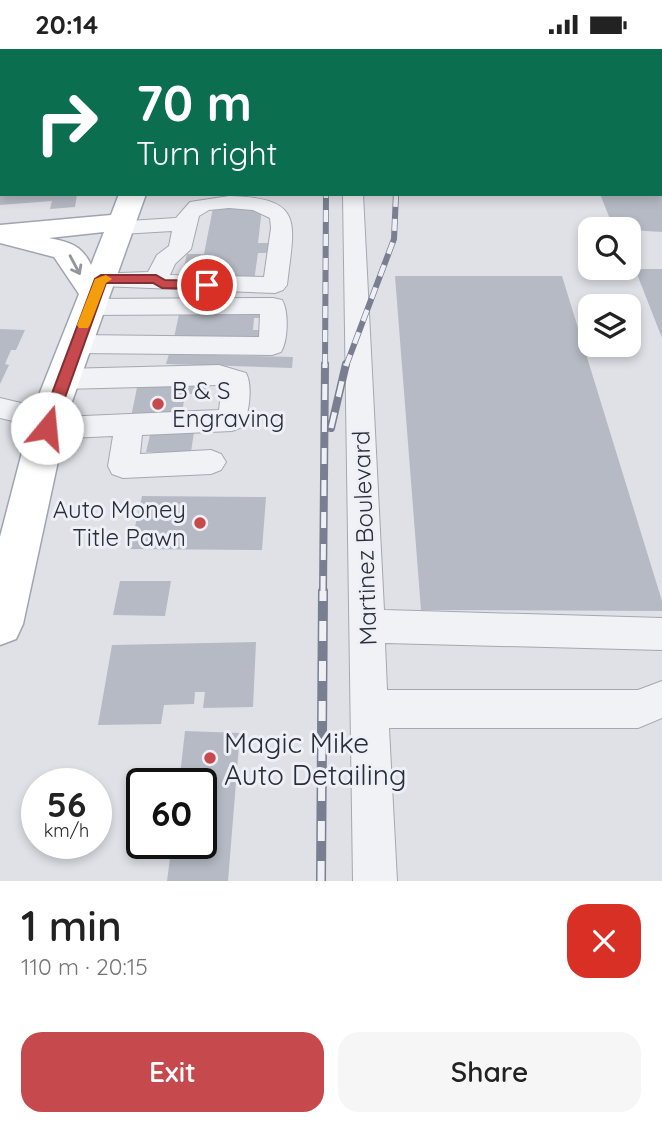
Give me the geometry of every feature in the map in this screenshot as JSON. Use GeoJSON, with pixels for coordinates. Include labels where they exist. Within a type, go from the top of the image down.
{"type":"FeatureCollection","features":[{"type":"Feature","properties":{"kind":"main road"},"geometry":{"type":"LineString","coordinates":[[0,235],[126,215]]}},
{"type":"Feature","properties":{"kind":"main road"},"geometry":{"type":"LineString","coordinates":[[0,623],[11,533],[63,379],[126,215]]}},
{"type":"Feature","properties":{"kind":"main road"},"geometry":{"type":"LineString","coordinates":[[0,235],[64,250],[96,293]]}},
{"type":"Feature","properties":{"kind":"street","name":"Martinez Boulevard"},"geometry":{"type":"LineString","coordinates":[[353,196],[375,881]]}},
{"type":"Feature","properties":{"kind":"street"},"geometry":{"type":"LineString","coordinates":[[217,203],[261,203],[280,216],[282,228],[275,285],[162,284],[156,279],[165,260],[180,249],[185,224],[192,210],[199,206],[217,203]]}},
{"type":"Feature","properties":{"kind":"street"},"geometry":{"type":"LineString","coordinates":[[126,215],[185,224]]}},
{"type":"Feature","properties":{"kind":"street"},"geometry":{"type":"LineString","coordinates":[[96,293],[156,279]]}},
{"type":"Feature","properties":{"kind":"street"},"geometry":{"type":"LineString","coordinates":[[76,344],[272,345],[273,306],[96,293]]}},
{"type":"Feature","properties":{"kind":"street"},"geometry":{"type":"LineString","coordinates":[[0,408],[48,423],[130,425],[232,419],[236,380],[219,375],[63,379]]}},
{"type":"Feature","properties":{"kind":"street"},"geometry":{"type":"LineString","coordinates":[[130,425],[123,466],[211,462]]}},
{"type":"Feature","properties":{"kind":"street"},"geometry":{"type":"LineString","coordinates":[[367,626],[662,634]]}},
{"type":"Feature","properties":{"kind":"street"},"geometry":{"type":"LineString","coordinates":[[370,709],[638,709],[662,699]]}},
{"type":"Feature","properties":{"kind":"building"},"geometry":{"type":"Polygon","coordinates":[[[0,196],[77,196],[75,207],[50,209],[52,201],[0,205],[0,196]]]}},
{"type":"Feature","properties":{"kind":"building"},"geometry":{"type":"Polygon","coordinates":[[[601,196],[662,196],[662,232],[641,231],[641,217],[609,217],[601,196]]]}},
{"type":"Feature","properties":{"kind":"building"},"geometry":{"type":"Polygon","coordinates":[[[213,208],[262,208],[258,243],[273,243],[272,253],[258,253],[254,281],[181,280],[187,254],[204,254],[213,208]]]}},
{"type":"Feature","properties":{"kind":"building"},"geometry":{"type":"Polygon","coordinates":[[[641,269],[662,269],[662,338],[639,280],[641,269]]]}},
{"type":"Feature","properties":{"kind":"building"},"geometry":{"type":"Polygon","coordinates":[[[395,276],[562,276],[578,328],[578,357],[587,357],[662,601],[662,611],[421,610],[395,276]]]}},
{"type":"Feature","properties":{"kind":"building"},"geometry":{"type":"Polygon","coordinates":[[[180,309],[262,309],[262,318],[254,318],[253,330],[261,330],[261,339],[174,338],[180,309]]]}},
{"type":"Feature","properties":{"kind":"building"},"geometry":{"type":"Polygon","coordinates":[[[0,329],[25,330],[16,350],[11,350],[5,364],[9,365],[0,384],[0,329]]]}},
{"type":"Feature","properties":{"kind":"building"},"geometry":{"type":"Polygon","coordinates":[[[169,354],[293,357],[292,368],[166,364],[169,354]]]}},
{"type":"Feature","properties":{"kind":"building","name":"B & S Engraving"},"geometry":{"type":"Polygon","coordinates":[[[139,378],[207,382],[206,394],[185,394],[182,413],[131,417],[139,378]]]}},
{"type":"Feature","properties":{"kind":"building"},"geometry":{"type":"Polygon","coordinates":[[[156,432],[194,432],[191,452],[146,452],[150,435],[156,435],[156,432]]]}},
{"type":"Feature","properties":{"kind":"building","name":"Auto Money Title Pawn"},"geometry":{"type":"Polygon","coordinates":[[[142,496],[266,497],[262,550],[130,549],[142,496]]]}},
{"type":"Feature","properties":{"kind":"building"},"geometry":{"type":"Polygon","coordinates":[[[120,581],[171,581],[165,616],[113,615],[120,581]]]}},
{"type":"Feature","properties":{"kind":"building"},"geometry":{"type":"Polygon","coordinates":[[[256,642],[253,707],[203,708],[205,692],[195,692],[194,704],[164,705],[161,724],[98,725],[112,645],[256,642]]]}},
{"type":"Feature","properties":{"kind":"building"},"geometry":{"type":"Polygon","coordinates":[[[185,731],[240,733],[228,881],[167,881],[170,859],[217,859],[217,768],[181,768],[185,731]]]}},
{"type":"Feature","properties":{"kind":"railway"},"geometry":{"type":"LineString","coordinates":[[325,366],[326,196]]}},
{"type":"Feature","properties":{"kind":"railway"},"geometry":{"type":"LineString","coordinates":[[346,366],[394,239],[396,196]]}},
{"type":"Feature","properties":{"kind":"railway"},"geometry":{"type":"LineString","coordinates":[[323,592],[325,364]]}},
{"type":"Feature","properties":{"kind":"railway"},"geometry":{"type":"LineString","coordinates":[[331,428],[346,364]]}},
{"type":"Feature","properties":{"kind":"railway"},"geometry":{"type":"LineString","coordinates":[[321,881],[323,591]]}},
{"type":"Feature","properties":{"kind":"slow traffic"},"geometry":{"type":"LineString","coordinates":[[84,325],[101,279],[106,279]]}},
{"type":"Feature","properties":{"kind":"place","name":"B & S Engraving"},"geometry":{"type":"Point","coordinates":[158,404]}},
{"type":"Feature","properties":{"kind":"place","name":"Auto Money Title Pawn"},"geometry":{"type":"Point","coordinates":[200,523]}},
{"type":"Feature","properties":{"kind":"place","name":"Magic Mike Auto Detailing"},"geometry":{"type":"Point","coordinates":[210,758]}},
{"type":"Feature","properties":{"kind":"route"},"geometry":{"type":"LineString","coordinates":[[47,428],[51,410],[101,279],[156,279],[162,284],[207,285]]}}]}
